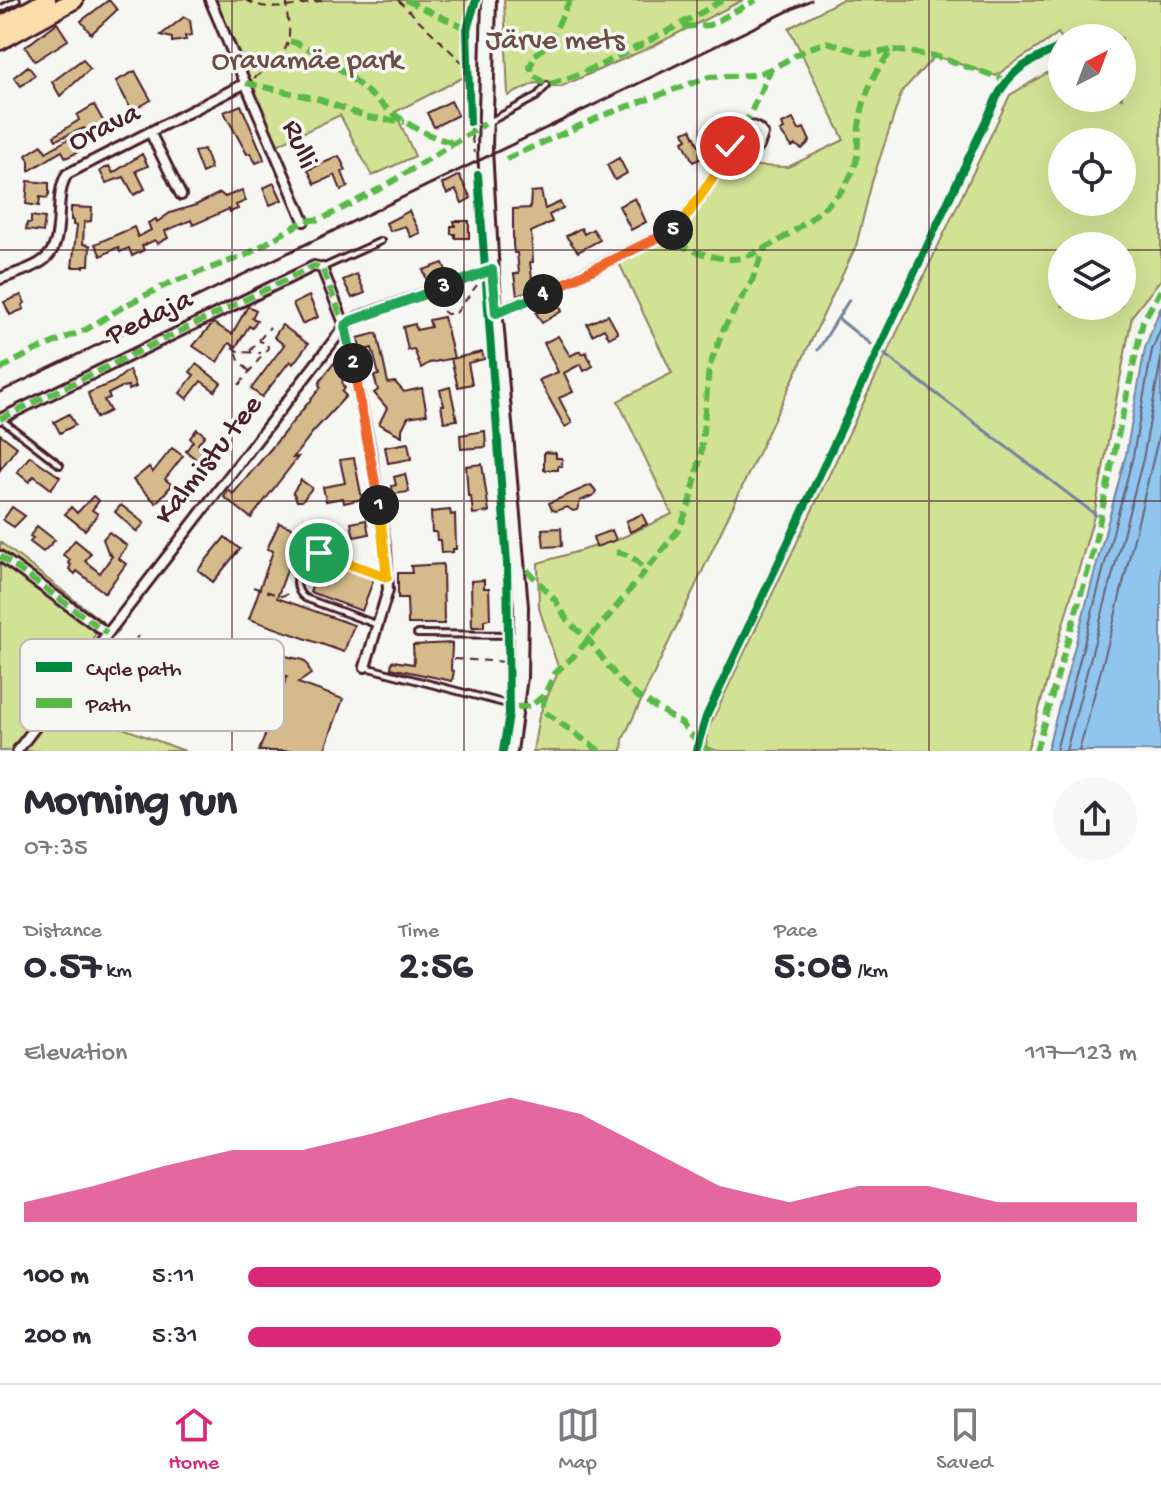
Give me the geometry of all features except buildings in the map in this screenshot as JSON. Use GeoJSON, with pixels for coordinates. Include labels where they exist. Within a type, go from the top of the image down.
{"type":"FeatureCollection","features":[{"type":"Feature","properties":{"kind":"highway"},"geometry":{"type":"LineString","coordinates":[[0,26],[47,0]]}},
{"type":"Feature","properties":{"kind":"highway"},"geometry":{"type":"LineString","coordinates":[[0,41],[74,0]]}},
{"type":"Feature","properties":{"kind":"main road"},"geometry":{"type":"LineString","coordinates":[[489,0],[484,273],[496,313],[515,636],[517,707],[510,751]]}},
{"type":"Feature","properties":{"kind":"street","name":"Rulli"},"geometry":{"type":"LineString","coordinates":[[210,0],[304,221]]}},
{"type":"Feature","properties":{"kind":"street","name":"Orava"},"geometry":{"type":"LineString","coordinates":[[0,279],[43,261],[53,249],[59,195],[67,174],[151,134],[246,83]]}},
{"type":"Feature","properties":{"kind":"street"},"geometry":{"type":"LineString","coordinates":[[496,313],[679,227],[744,127],[754,126],[763,134],[759,146],[739,157],[725,160]]}},
{"type":"Feature","properties":{"kind":"street"},"geometry":{"type":"LineString","coordinates":[[151,134],[181,195]]}},
{"type":"Feature","properties":{"kind":"street","name":"Pedaja"},"geometry":{"type":"LineString","coordinates":[[0,419],[314,266],[322,268]]}},
{"type":"Feature","properties":{"kind":"street"},"geometry":{"type":"LineString","coordinates":[[322,268],[345,326],[371,455],[387,577],[388,590],[365,667]]}},
{"type":"Feature","properties":{"kind":"street","name":"Kalmistu tee"},"geometry":{"type":"LineString","coordinates":[[102,639],[345,326],[358,317],[484,273]]}},
{"type":"Feature","properties":{"kind":"street"},"geometry":{"type":"LineString","coordinates":[[0,556],[107,633]]}},
{"type":"Feature","properties":{"kind":"street","name":"Kalmistu tee"},"geometry":{"type":"LineString","coordinates":[[17,751],[32,731]]}},
{"type":"Feature","properties":{"kind":"lane"},"geometry":{"type":"LineString","coordinates":[[0,9],[17,0]]}},
{"type":"Feature","properties":{"kind":"lane"},"geometry":{"type":"LineString","coordinates":[[485,124],[536,97],[547,85]]}},
{"type":"Feature","properties":{"kind":"lane"},"geometry":{"type":"LineString","coordinates":[[322,268],[381,241]]}},
{"type":"Feature","properties":{"kind":"lane"},"geometry":{"type":"LineString","coordinates":[[0,419],[60,465]]}},
{"type":"Feature","properties":{"kind":"lane"},"geometry":{"type":"LineString","coordinates":[[378,625],[305,598],[296,591],[295,585],[309,552],[329,555],[387,577]]}},
{"type":"Feature","properties":{"kind":"lane"},"geometry":{"type":"LineString","coordinates":[[417,634],[515,636]]}},
{"type":"Feature","properties":{"kind":"lane"},"geometry":{"type":"LineString","coordinates":[[365,667],[517,707]]}},
{"type":"Feature","properties":{"kind":"path"},"geometry":{"type":"LineString","coordinates":[[246,0],[266,8],[286,8],[325,0]]}},
{"type":"Feature","properties":{"kind":"path"},"geometry":{"type":"LineString","coordinates":[[246,83],[283,56],[290,41],[288,0]]}},
{"type":"Feature","properties":{"kind":"path"},"geometry":{"type":"LineString","coordinates":[[398,0],[468,68]]}},
{"type":"Feature","properties":{"kind":"path"},"geometry":{"type":"LineString","coordinates":[[468,55],[469,83]]}},
{"type":"Feature","properties":{"kind":"path"},"geometry":{"type":"LineString","coordinates":[[470,110],[470,133]]}},
{"type":"Feature","properties":{"kind":"path"},"geometry":{"type":"LineString","coordinates":[[484,273],[485,294]]}},
{"type":"Feature","properties":{"kind":"path"},"geometry":{"type":"LineString","coordinates":[[443,311],[453,315],[458,311],[476,290],[484,273]]}},
{"type":"Feature","properties":{"kind":"path"},"geometry":{"type":"LineString","coordinates":[[249,352],[270,327]]}},
{"type":"Feature","properties":{"kind":"path"},"geometry":{"type":"LineString","coordinates":[[239,385],[251,374],[269,345],[259,341]]}},
{"type":"Feature","properties":{"kind":"path"},"geometry":{"type":"LineString","coordinates":[[232,347],[237,351],[264,354]]}},
{"type":"Feature","properties":{"kind":"path"},"geometry":{"type":"LineString","coordinates":[[237,351],[239,361],[251,374]]}},
{"type":"Feature","properties":{"kind":"path"},"geometry":{"type":"LineString","coordinates":[[253,587],[281,596],[296,591]]}},
{"type":"Feature","properties":{"kind":"path"},"geometry":{"type":"LineString","coordinates":[[509,677],[515,636]]}},
{"type":"Feature","properties":{"kind":"path"},"geometry":{"type":"LineString","coordinates":[[454,659],[509,662]]}},
{"type":"Feature","properties":{"kind":"green space","name":"Oravamäe park"},"geometry":{"type":"Polygon","coordinates":[[[215,0],[475,0],[466,76],[395,112],[415,156],[372,176],[340,115],[273,147],[215,0]]]}},
{"type":"Feature","properties":{"kind":"green space","name":"Järve mets"},"geometry":{"type":"Polygon","coordinates":[[[504,0],[743,0],[651,47],[560,87],[535,83],[508,96],[504,0]]]}},
{"type":"Feature","properties":{"kind":"green space"},"geometry":{"type":"Polygon","coordinates":[[[841,0],[1161,0],[1161,279],[1136,311],[1136,232],[1048,232],[1048,320],[1131,320],[1094,516],[1027,751],[718,751],[706,747],[708,729],[1010,95],[1048,72],[1048,112],[1136,112],[1136,24],[1048,24],[1048,40],[996,76],[935,56],[902,91],[872,182],[856,246],[623,739],[622,751],[533,751],[539,716],[559,670],[539,608],[538,563],[617,540],[672,514],[618,401],[672,373],[619,263],[681,232],[726,165],[788,167],[844,140],[789,28],[841,0]]]}},
{"type":"Feature","properties":{"kind":"green space"},"geometry":{"type":"Polygon","coordinates":[[[0,542],[104,623],[92,639],[20,639],[20,731],[131,731],[185,751],[0,751],[0,542]]]}},
{"type":"Feature","properties":{"kind":"water"},"geometry":{"type":"Polygon","coordinates":[[[1161,306],[1161,751],[1047,751],[1126,454],[1145,348],[1161,306]]]}},
{"type":"Feature","properties":{"kind":"waterway"},"geometry":{"type":"LineString","coordinates":[[818,350],[849,300]]}},
{"type":"Feature","properties":{"kind":"waterway"},"geometry":{"type":"LineString","coordinates":[[839,319],[870,344]]}},
{"type":"Feature","properties":{"kind":"waterway"},"geometry":{"type":"LineString","coordinates":[[884,354],[1096,515]]}},
{"type":"Feature","properties":{"kind":"railway"},"geometry":{"type":"LineString","coordinates":[[0,392],[811,0]]}},
{"type":"Feature","properties":{"kind":"marked path"},"geometry":{"type":"LineString","coordinates":[[406,0],[467,29]]}},
{"type":"Feature","properties":{"kind":"marked path"},"geometry":{"type":"LineString","coordinates":[[570,0],[549,43],[535,55],[530,67],[534,76],[547,85],[620,56],[722,0]]}},
{"type":"Feature","properties":{"kind":"marked path"},"geometry":{"type":"LineString","coordinates":[[683,27],[710,25],[756,0]]}},
{"type":"Feature","properties":{"kind":"marked path"},"geometry":{"type":"LineString","coordinates":[[290,41],[332,63],[408,124],[452,142]]}},
{"type":"Feature","properties":{"kind":"marked path"},"geometry":{"type":"LineString","coordinates":[[744,127],[771,69],[807,49],[827,42],[867,54],[893,50]]}},
{"type":"Feature","properties":{"kind":"marked path"},"geometry":{"type":"LineString","coordinates":[[661,236],[712,256],[742,258],[790,234],[821,210],[842,190],[852,174],[866,95],[880,67],[893,50],[935,56],[1006,80]]}},
{"type":"Feature","properties":{"kind":"marked path"},"geometry":{"type":"LineString","coordinates":[[506,159],[604,115],[709,77],[755,75],[771,69]]}},
{"type":"Feature","properties":{"kind":"marked path"},"geometry":{"type":"LineString","coordinates":[[246,83],[318,99],[367,117],[405,122]]}},
{"type":"Feature","properties":{"kind":"marked path"},"geometry":{"type":"LineString","coordinates":[[0,369],[87,329],[170,283],[246,255],[304,221],[322,219],[385,186],[485,124]]}},
{"type":"Feature","properties":{"kind":"marked path"},"geometry":{"type":"LineString","coordinates":[[517,707],[531,706],[544,695],[555,673],[608,617],[680,528],[691,499],[701,454],[709,368],[723,330],[752,281],[764,249]]}},
{"type":"Feature","properties":{"kind":"marked path"},"geometry":{"type":"LineString","coordinates":[[0,419],[314,266],[322,268],[345,326]]}},
{"type":"Feature","properties":{"kind":"marked path"},"geometry":{"type":"LineString","coordinates":[[1036,751],[1092,556],[1143,321],[1161,290]]}},
{"type":"Feature","properties":{"kind":"marked path"},"geometry":{"type":"LineString","coordinates":[[616,552],[632,558],[645,570]]}},
{"type":"Feature","properties":{"kind":"marked path"},"geometry":{"type":"LineString","coordinates":[[0,556],[107,633]]}},
{"type":"Feature","properties":{"kind":"marked path"},"geometry":{"type":"LineString","coordinates":[[527,570],[556,601],[569,623],[588,639],[619,680],[637,696],[681,723],[702,747],[712,751]]}},
{"type":"Feature","properties":{"kind":"marked path"},"geometry":{"type":"LineString","coordinates":[[544,695],[546,713],[600,751]]}},
{"type":"Feature","properties":{"kind":"cycle path"},"geometry":{"type":"LineString","coordinates":[[470,122],[467,29],[476,0]]}},
{"type":"Feature","properties":{"kind":"cycle path"},"geometry":{"type":"LineString","coordinates":[[696,751],[706,717],[997,97],[1017,71],[1048,53]]}},
{"type":"Feature","properties":{"kind":"cycle path"},"geometry":{"type":"LineString","coordinates":[[478,175],[507,563],[509,714],[503,751]]}},
{"type":"Feature","properties":{"kind":"route"},"geometry":{"type":"LineString","coordinates":[[319,553],[387,577],[371,455],[345,326],[358,317],[492,270],[496,313],[542,294],[679,227],[725,160],[730,146]]}}]}
